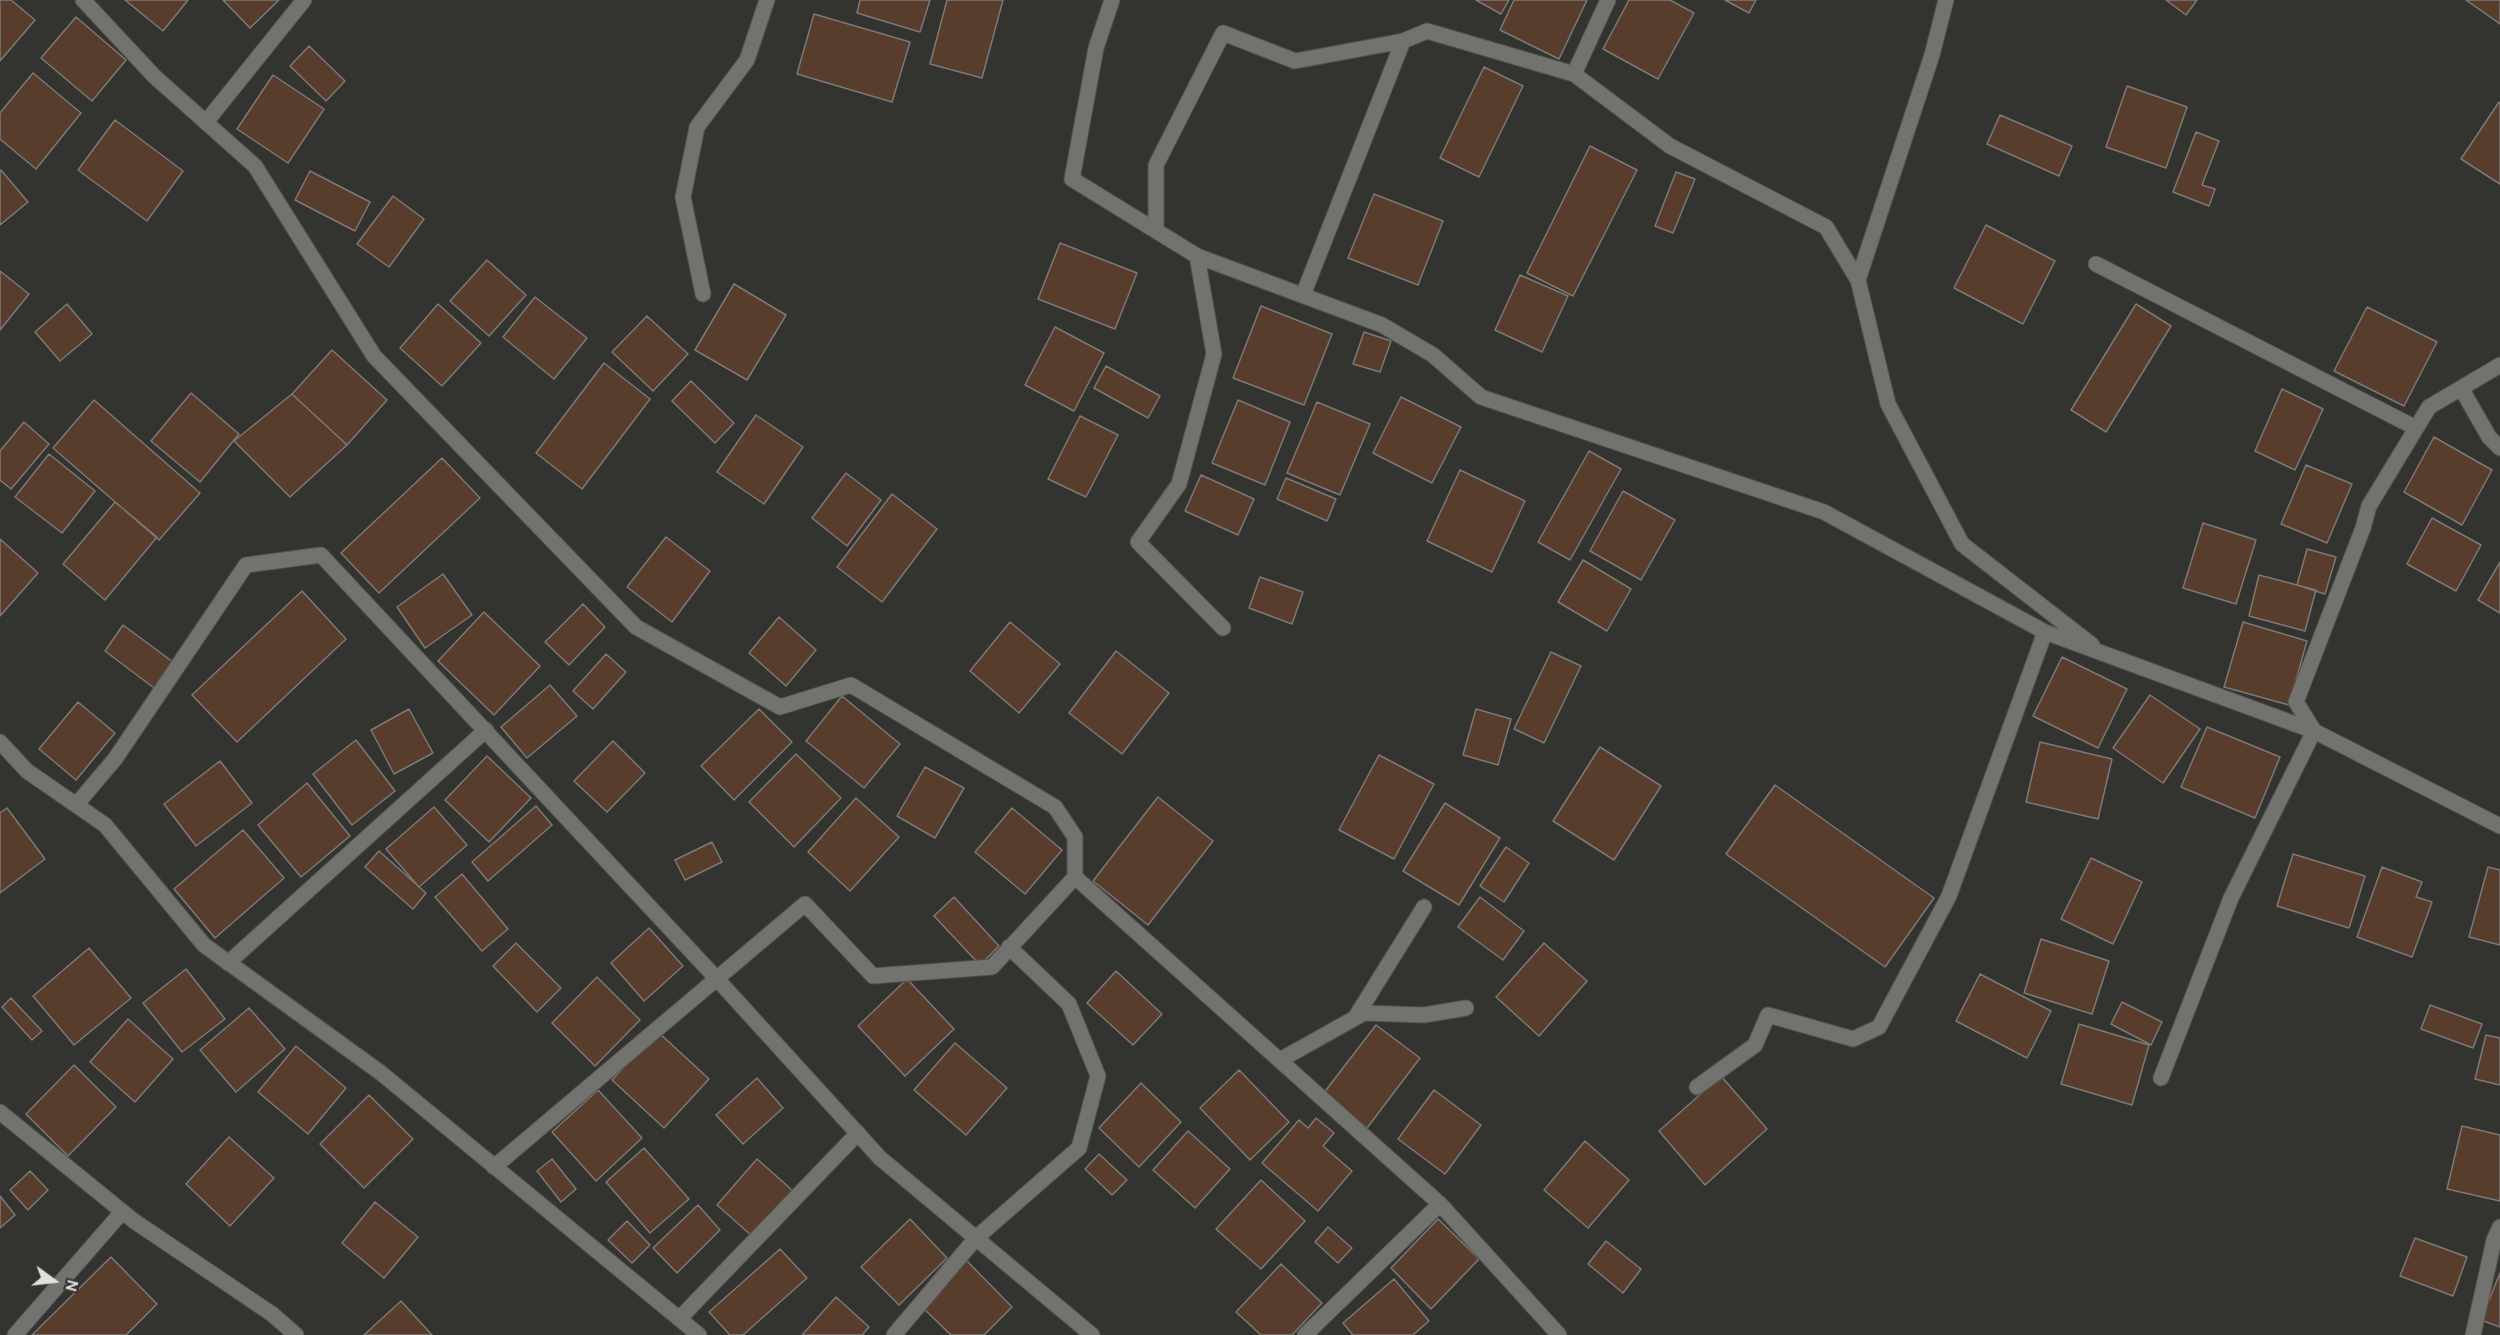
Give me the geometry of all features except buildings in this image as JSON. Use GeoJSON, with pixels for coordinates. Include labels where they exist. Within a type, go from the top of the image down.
{"type":"FeatureCollection","features":[{"type":"Feature","properties":{"kind":"street"},"geometry":{"type":"LineString","coordinates":[[83,0],[155,77],[255,166],[374,356],[636,627],[780,707],[851,686],[1055,807],[1076,837],[1075,877],[992,967],[873,976],[805,904],[494,1167]]}},
{"type":"Feature","properties":{"kind":"street"},"geometry":{"type":"LineString","coordinates":[[206,122],[304,0]]}},
{"type":"Feature","properties":{"kind":"street"},"geometry":{"type":"LineString","coordinates":[[703,294],[683,197],[698,127],[747,60],[766,0]]}},
{"type":"Feature","properties":{"kind":"street"},"geometry":{"type":"LineString","coordinates":[[1112,0],[1096,48],[1072,179],[1197,256],[1382,325],[1433,355],[1481,397],[1824,512],[2045,632],[2314,731],[2500,826]]}},
{"type":"Feature","properties":{"kind":"street"},"geometry":{"type":"LineString","coordinates":[[1574,74],[1608,0]]}},
{"type":"Feature","properties":{"kind":"street"},"geometry":{"type":"LineString","coordinates":[[1858,280],[1932,55],[1946,0]]}},
{"type":"Feature","properties":{"kind":"street"},"geometry":{"type":"LineString","coordinates":[[1156,231],[1156,165],[1223,33],[1296,61],[1403,41],[1427,31],[1574,74],[1670,146],[1826,227],[1858,280],[1888,404],[1962,544],[2103,653]]}},
{"type":"Feature","properties":{"kind":"street"},"geometry":{"type":"LineString","coordinates":[[1303,295],[1403,41]]}},
{"type":"Feature","properties":{"kind":"street"},"geometry":{"type":"LineString","coordinates":[[1197,256],[1214,354],[1179,484],[1138,542],[1223,628]]}},
{"type":"Feature","properties":{"kind":"street"},"geometry":{"type":"LineString","coordinates":[[2096,264],[2416,428]]}},
{"type":"Feature","properties":{"kind":"street"},"geometry":{"type":"LineString","coordinates":[[2314,731],[2296,702],[2363,528],[2369,506],[2429,407],[2500,364]]}},
{"type":"Feature","properties":{"kind":"street"},"geometry":{"type":"LineString","coordinates":[[2461,388],[2489,437],[2500,447]]}},
{"type":"Feature","properties":{"kind":"street"},"geometry":{"type":"LineString","coordinates":[[76,805],[116,759],[246,565],[321,555],[717,979],[880,1158],[1092,1335]]}},
{"type":"Feature","properties":{"kind":"street"},"geometry":{"type":"LineString","coordinates":[[1697,1087],[1755,1045],[1768,1015],[1852,1039],[1879,1027],[1949,896],[2045,632]]}},
{"type":"Feature","properties":{"kind":"street"},"geometry":{"type":"LineString","coordinates":[[228,963],[486,730]]}},
{"type":"Feature","properties":{"kind":"street"},"geometry":{"type":"LineString","coordinates":[[2161,1078],[2231,898],[2314,731]]}},
{"type":"Feature","properties":{"kind":"street"},"geometry":{"type":"LineString","coordinates":[[0,742],[27,771],[105,825],[204,945],[381,1073],[699,1335]]}},
{"type":"Feature","properties":{"kind":"street"},"geometry":{"type":"LineString","coordinates":[[1075,877],[1440,1204],[1559,1335]]}},
{"type":"Feature","properties":{"kind":"street"},"geometry":{"type":"LineString","coordinates":[[1355,1018],[1424,907]]}},
{"type":"Feature","properties":{"kind":"street"},"geometry":{"type":"LineString","coordinates":[[894,1335],[976,1238],[1079,1148],[1098,1076],[1069,1004],[1009,947]]}},
{"type":"Feature","properties":{"kind":"street"},"geometry":{"type":"LineString","coordinates":[[1280,1060],[1364,1013],[1424,1015],[1466,1008]]}},
{"type":"Feature","properties":{"kind":"street"},"geometry":{"type":"LineString","coordinates":[[0,1112],[122,1212],[272,1314],[296,1335]]}},
{"type":"Feature","properties":{"kind":"street"},"geometry":{"type":"LineString","coordinates":[[680,1319],[858,1133]]}},
{"type":"Feature","properties":{"kind":"street"},"geometry":{"type":"LineString","coordinates":[[1305,1335],[1440,1204]]}},
{"type":"Feature","properties":{"kind":"street"},"geometry":{"type":"LineString","coordinates":[[15,1335],[122,1212]]}},
{"type":"Feature","properties":{"kind":"street"},"geometry":{"type":"LineString","coordinates":[[2473,1335],[2494,1240],[2500,1227]]}}]}
